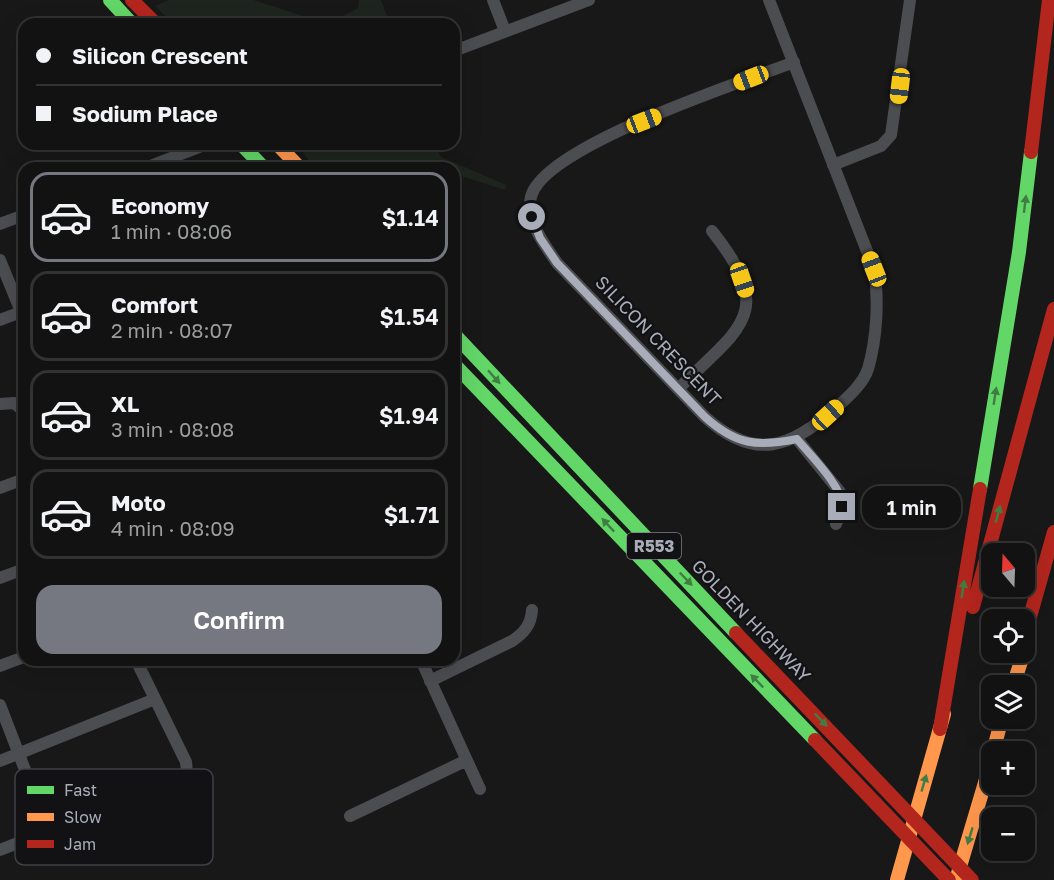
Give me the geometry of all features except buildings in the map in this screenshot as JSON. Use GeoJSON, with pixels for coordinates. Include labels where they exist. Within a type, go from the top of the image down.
{"type":"FeatureCollection","features":[{"type":"Feature","properties":{"kind":"main road"},"geometry":{"type":"LineString","coordinates":[[110,0],[126,18]]}},
{"type":"Feature","properties":{"kind":"main road"},"geometry":{"type":"LineString","coordinates":[[132,0],[150,18]]}},
{"type":"Feature","properties":{"kind":"main road"},"geometry":{"type":"LineString","coordinates":[[940,729],[1019,252],[1049,0]]}},
{"type":"Feature","properties":{"kind":"main road"},"geometry":{"type":"LineString","coordinates":[[247,150],[258,162]]}},
{"type":"Feature","properties":{"kind":"main road"},"geometry":{"type":"LineString","coordinates":[[283,150],[294,162]]}},
{"type":"Feature","properties":{"kind":"main road"},"geometry":{"type":"LineString","coordinates":[[897,880],[1054,309]]}},
{"type":"Feature","properties":{"kind":"main road","name":"GOLDEN HIGHWAY"},"geometry":{"type":"LineString","coordinates":[[460,340],[972,880]]}},
{"type":"Feature","properties":{"kind":"main road","name":"GOLDEN HIGHWAY"},"geometry":{"type":"LineString","coordinates":[[460,370],[949,880]]}},
{"type":"Feature","properties":{"kind":"main road"},"geometry":{"type":"LineString","coordinates":[[1032,609],[1054,532]]}},
{"type":"Feature","properties":{"kind":"main road"},"geometry":{"type":"LineString","coordinates":[[1035,617],[1054,561]]}},
{"type":"Feature","properties":{"kind":"main road"},"geometry":{"type":"LineString","coordinates":[[956,880],[981,795]]}},
{"type":"Feature","properties":{"kind":"street"},"geometry":{"type":"LineString","coordinates":[[493,0],[505,31]]}},
{"type":"Feature","properties":{"kind":"street"},"geometry":{"type":"LineString","coordinates":[[460,49],[588,0]]}},
{"type":"Feature","properties":{"kind":"street","name":"SILICON CRESCENT"},"geometry":{"type":"LineString","coordinates":[[769,0],[794,62],[874,269],[877,285],[872,346],[867,370],[857,387],[814,427],[797,439],[756,445],[721,431],[557,263],[540,238],[532,217],[531,193],[536,183],[547,172],[572,153],[622,129],[794,62]]}},
{"type":"Feature","properties":{"kind":"street"},"geometry":{"type":"LineString","coordinates":[[833,165],[881,146],[891,135],[910,0]]}},
{"type":"Feature","properties":{"kind":"street"},"geometry":{"type":"LineString","coordinates":[[160,162],[192,150]]}},
{"type":"Feature","properties":{"kind":"street"},"geometry":{"type":"LineString","coordinates":[[0,224],[18,217]]}},
{"type":"Feature","properties":{"kind":"street"},"geometry":{"type":"LineString","coordinates":[[678,389],[740,326],[747,310],[747,297],[737,270],[712,231]]}},
{"type":"Feature","properties":{"kind":"street"},"geometry":{"type":"LineString","coordinates":[[0,261],[18,306]]}},
{"type":"Feature","properties":{"kind":"street"},"geometry":{"type":"LineString","coordinates":[[0,320],[18,317]]}},
{"type":"Feature","properties":{"kind":"street"},"geometry":{"type":"LineString","coordinates":[[0,404],[14,403],[18,406]]}},
{"type":"Feature","properties":{"kind":"street"},"geometry":{"type":"LineString","coordinates":[[797,439],[840,492],[843,504],[836,524]]}},
{"type":"Feature","properties":{"kind":"street"},"geometry":{"type":"LineString","coordinates":[[0,488],[18,481]]}},
{"type":"Feature","properties":{"kind":"street"},"geometry":{"type":"LineString","coordinates":[[0,578],[18,571]]}},
{"type":"Feature","properties":{"kind":"street"},"geometry":{"type":"LineString","coordinates":[[430,681],[512,641],[524,632],[531,620],[532,610]]}},
{"type":"Feature","properties":{"kind":"street"},"geometry":{"type":"LineString","coordinates":[[0,666],[18,659]]}},
{"type":"Feature","properties":{"kind":"street"},"geometry":{"type":"LineString","coordinates":[[139,666],[186,762],[186,769]]}},
{"type":"Feature","properties":{"kind":"street"},"geometry":{"type":"LineString","coordinates":[[423,666],[465,761],[480,789]]}},
{"type":"Feature","properties":{"kind":"street"},"geometry":{"type":"LineString","coordinates":[[0,761],[155,699]]}},
{"type":"Feature","properties":{"kind":"street"},"geometry":{"type":"LineString","coordinates":[[0,705],[25,769]]}},
{"type":"Feature","properties":{"kind":"street"},"geometry":{"type":"LineString","coordinates":[[350,816],[465,761]]}},
{"type":"Feature","properties":{"kind":"street"},"geometry":{"type":"LineString","coordinates":[[0,850],[15,844]]}},
{"type":"Feature","properties":{"kind":"shaded area"},"geometry":{"type":"Polygon","coordinates":[[[169,0],[253,0],[309,18],[168,18],[155,6],[169,0]]]}},
{"type":"Feature","properties":{"kind":"shaded area"},"geometry":{"type":"Polygon","coordinates":[[[359,0],[381,0],[388,18],[339,18],[358,8],[359,0]]]}},
{"type":"Feature","properties":{"kind":"shaded area"},"geometry":{"type":"Polygon","coordinates":[[[301,150],[438,150],[441,157],[453,162],[310,162],[301,150]]]}},
{"type":"Feature","properties":{"kind":"shaded area"},"geometry":{"type":"Polygon","coordinates":[[[460,165],[506,185],[505,190],[460,176],[460,165]]]}},
{"type":"Feature","properties":{"kind":"traffic: fast"},"geometry":{"type":"LineString","coordinates":[[110,0],[126,18]]}},
{"type":"Feature","properties":{"kind":"traffic: fast"},"geometry":{"type":"LineString","coordinates":[[247,150],[258,162]]}},
{"type":"Feature","properties":{"kind":"traffic: fast"},"geometry":{"type":"LineString","coordinates":[[980,489],[1019,252],[1031,152]]}},
{"type":"Feature","properties":{"kind":"traffic: fast"},"geometry":{"type":"LineString","coordinates":[[460,340],[736,633]]}},
{"type":"Feature","properties":{"kind":"traffic: fast"},"geometry":{"type":"LineString","coordinates":[[460,370],[815,740]]}},
{"type":"Feature","properties":{"kind":"traffic: slow"},"geometry":{"type":"LineString","coordinates":[[283,150],[294,162]]}},
{"type":"Feature","properties":{"kind":"traffic: slow"},"geometry":{"type":"LineString","coordinates":[[1017,675],[1020,663]]}},
{"type":"Feature","properties":{"kind":"traffic: slow"},"geometry":{"type":"LineString","coordinates":[[897,880],[944,714]]}},
{"type":"Feature","properties":{"kind":"traffic: slow"},"geometry":{"type":"LineString","coordinates":[[996,741],[999,729]]}},
{"type":"Feature","properties":{"kind":"traffic: slow"},"geometry":{"type":"LineString","coordinates":[[956,880],[981,795]]}},
{"type":"Feature","properties":{"kind":"traffic: jam"},"geometry":{"type":"LineString","coordinates":[[132,0],[150,18]]}},
{"type":"Feature","properties":{"kind":"traffic: jam"},"geometry":{"type":"LineString","coordinates":[[1031,152],[1049,0]]}},
{"type":"Feature","properties":{"kind":"traffic: jam"},"geometry":{"type":"LineString","coordinates":[[973,607],[1054,309]]}},
{"type":"Feature","properties":{"kind":"traffic: jam"},"geometry":{"type":"LineString","coordinates":[[940,729],[980,489]]}},
{"type":"Feature","properties":{"kind":"traffic: jam"},"geometry":{"type":"LineString","coordinates":[[1032,609],[1054,532]]}},
{"type":"Feature","properties":{"kind":"traffic: jam"},"geometry":{"type":"LineString","coordinates":[[736,633],[972,880]]}},
{"type":"Feature","properties":{"kind":"traffic: jam"},"geometry":{"type":"LineString","coordinates":[[815,740],[949,880]]}},
{"type":"Feature","properties":{"kind":"route"},"geometry":{"type":"LineString","coordinates":[[532,217],[540,238],[557,263],[705,417],[721,431],[756,445],[797,439],[840,492],[843,498],[842,507]]}}]}
